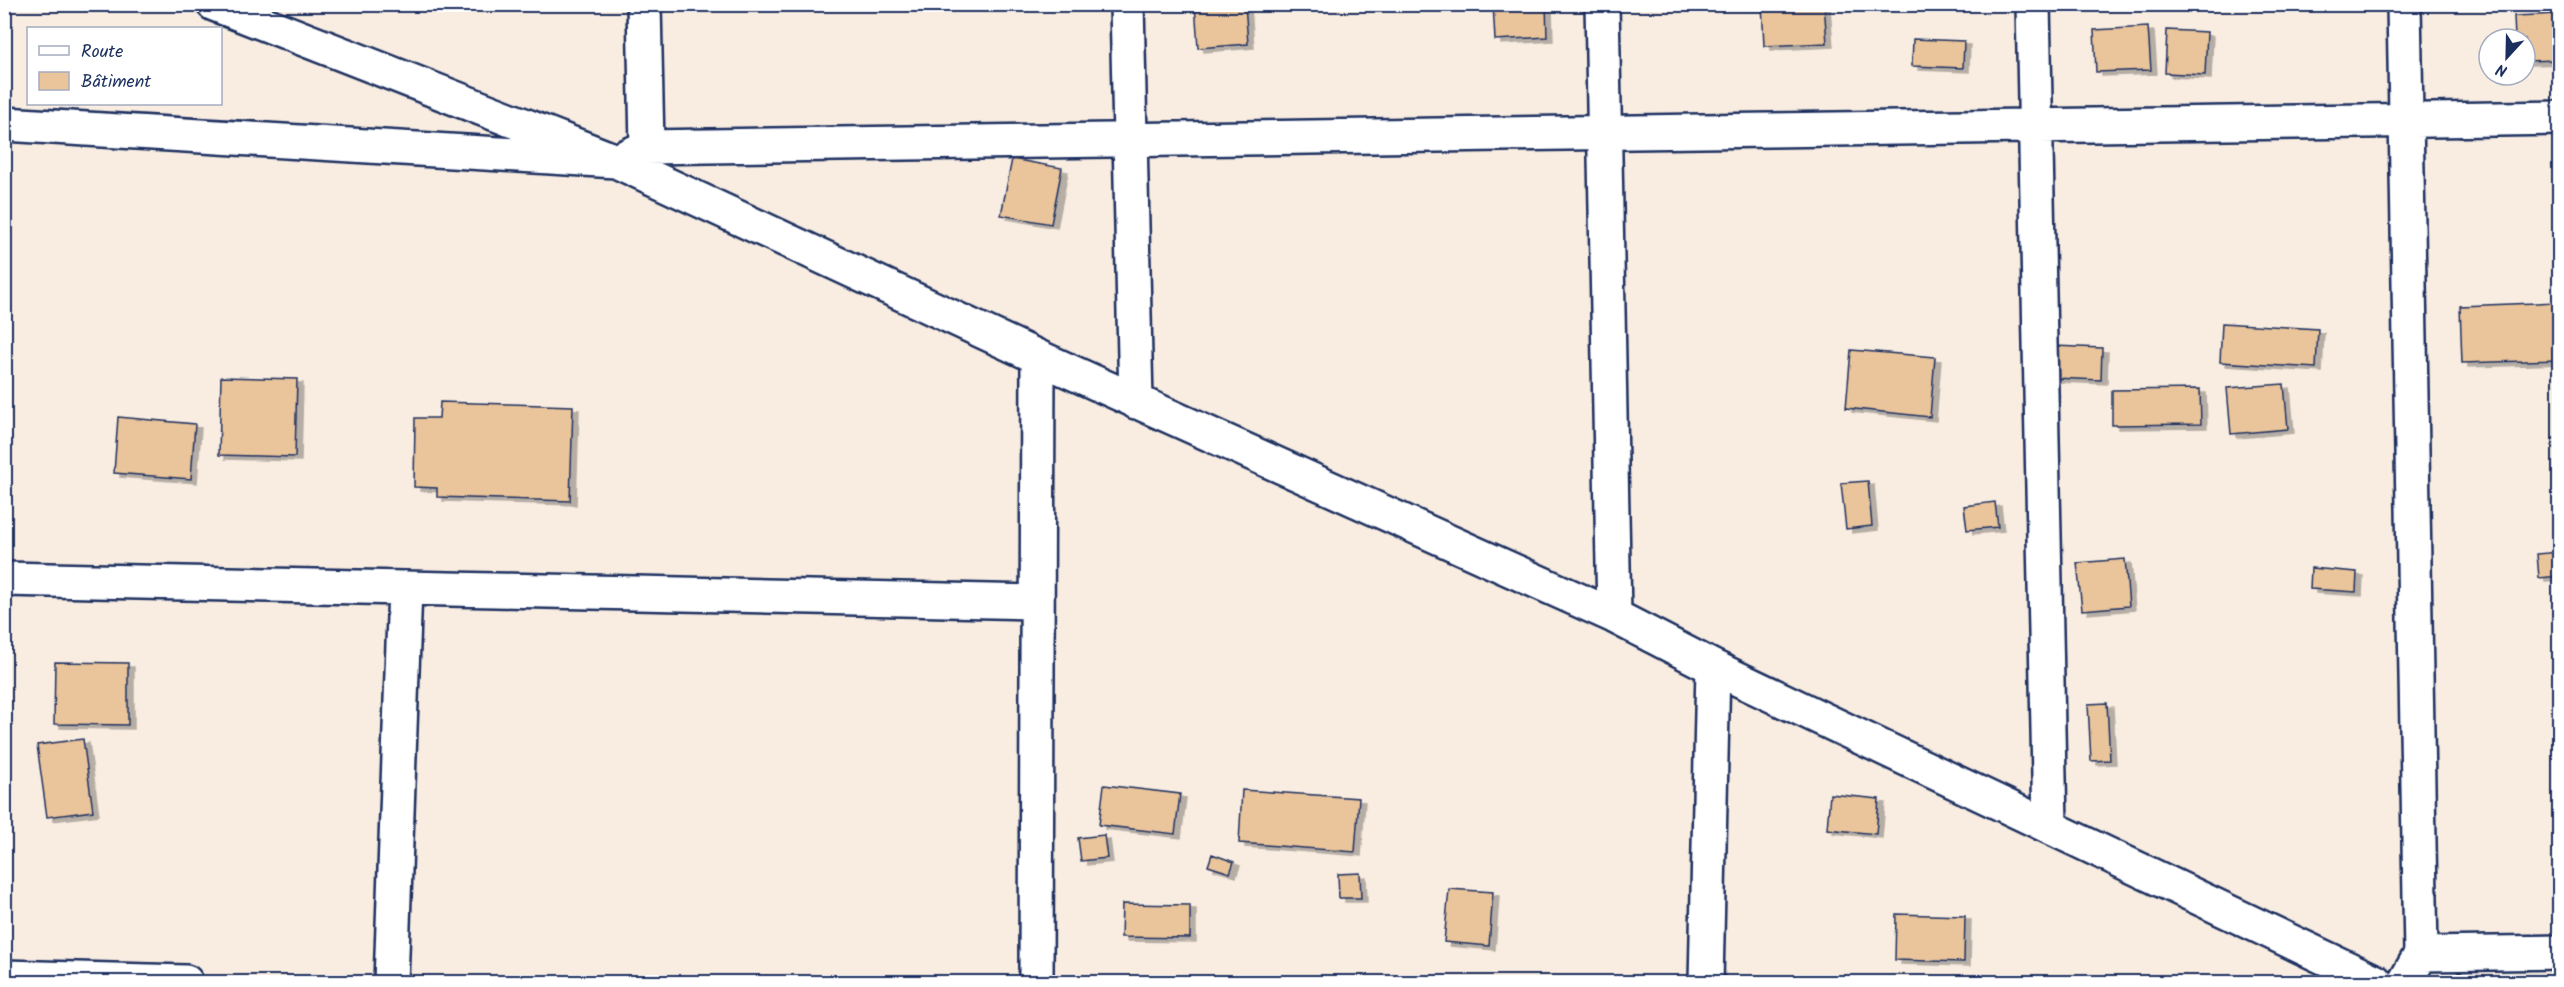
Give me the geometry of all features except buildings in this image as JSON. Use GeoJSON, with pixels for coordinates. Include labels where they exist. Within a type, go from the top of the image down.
{"type":"FeatureCollection","features":[{"type":"Feature","properties":{"kind":"street"},"geometry":{"type":"LineString","coordinates":[[214,4],[616,161],[1136,402],[1614,616],[1713,667],[2376,982]]}},
{"type":"Feature","properties":{"kind":"street"},"geometry":{"type":"LineString","coordinates":[[644,4],[647,147]]}},
{"type":"Feature","properties":{"kind":"street"},"geometry":{"type":"LineString","coordinates":[[1127,4],[1136,402]]}},
{"type":"Feature","properties":{"kind":"street"},"geometry":{"type":"LineString","coordinates":[[1602,4],[1614,616]]}},
{"type":"Feature","properties":{"kind":"street"},"geometry":{"type":"LineString","coordinates":[[2033,4],[2050,826]]}},
{"type":"Feature","properties":{"kind":"street"},"geometry":{"type":"LineString","coordinates":[[2404,4],[2421,954],[2405,982]]}},
{"type":"Feature","properties":{"kind":"street"},"geometry":{"type":"LineString","coordinates":[[4,124],[616,161],[647,147],[2559,118]]}},
{"type":"Feature","properties":{"kind":"street"},"geometry":{"type":"LineString","coordinates":[[1036,982],[1038,357]]}},
{"type":"Feature","properties":{"kind":"street"},"geometry":{"type":"LineString","coordinates":[[4,579],[1037,602]]}},
{"type":"Feature","properties":{"kind":"street"},"geometry":{"type":"LineString","coordinates":[[391,982],[405,588]]}},
{"type":"Feature","properties":{"kind":"street"},"geometry":{"type":"LineString","coordinates":[[1706,982],[1713,667]]}},
{"type":"Feature","properties":{"kind":"street"},"geometry":{"type":"LineString","coordinates":[[2421,954],[2559,952]]}},
{"type":"Feature","properties":{"kind":"street"},"geometry":{"type":"LineString","coordinates":[[4,977],[186,982]]}}]}
